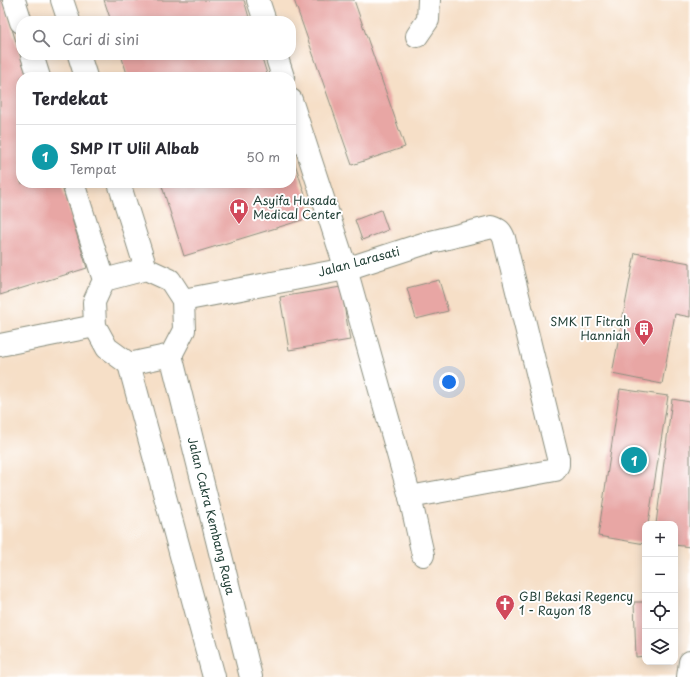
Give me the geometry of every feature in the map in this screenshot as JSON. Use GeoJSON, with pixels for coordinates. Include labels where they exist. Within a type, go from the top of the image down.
{"type":"FeatureCollection","features":[{"type":"Feature","properties":{"kind":"street"},"geometry":{"type":"LineString","coordinates":[[14,0],[19,16]]}},
{"type":"Feature","properties":{"kind":"street"},"geometry":{"type":"LineString","coordinates":[[62,0],[67,16]]}},
{"type":"Feature","properties":{"kind":"street"},"geometry":{"type":"LineString","coordinates":[[258,0],[263,16]]}},
{"type":"Feature","properties":{"kind":"street"},"geometry":{"type":"LineString","coordinates":[[417,36],[428,20],[428,0]]}},
{"type":"Feature","properties":{"kind":"street"},"geometry":{"type":"LineString","coordinates":[[34,60],[37,72]]}},
{"type":"Feature","properties":{"kind":"street"},"geometry":{"type":"LineString","coordinates":[[81,60],[84,72]]}},
{"type":"Feature","properties":{"kind":"street"},"geometry":{"type":"LineString","coordinates":[[278,60],[281,72]]}},
{"type":"Feature","properties":{"kind":"street"},"geometry":{"type":"LineString","coordinates":[[296,115],[346,268],[410,497],[423,555]]}},
{"type":"Feature","properties":{"kind":"street"},"geometry":{"type":"LineString","coordinates":[[75,188],[104,280],[94,302],[95,326],[107,348],[129,364],[214,677]]}},
{"type":"Feature","properties":{"kind":"street"},"geometry":{"type":"LineString","coordinates":[[121,188],[146,269]]}},
{"type":"Feature","properties":{"kind":"street","name":"Jalan Larasati"},"geometry":{"type":"LineString","coordinates":[[183,300],[346,268],[423,244],[492,227],[500,230],[504,238],[558,458],[558,465],[554,470],[410,497]]}},
{"type":"Feature","properties":{"kind":"street"},"geometry":{"type":"LineString","coordinates":[[104,280],[146,269],[170,280],[183,300],[184,330],[171,355],[129,364]]}},
{"type":"Feature","properties":{"kind":"street"},"geometry":{"type":"LineString","coordinates":[[0,345],[95,326]]}},
{"type":"Feature","properties":{"kind":"street","name":"Jalan Cakra Kembang Raya"},"geometry":{"type":"LineString","coordinates":[[171,355],[251,677]]}},
{"type":"Feature","properties":{"kind":"street"},"geometry":{"type":"LineString","coordinates":[[688,677],[690,662]]}},
{"type":"Feature","properties":{"kind":"building"},"geometry":{"type":"Polygon","coordinates":[[[0,0],[3,0],[16,42],[16,60],[22,60],[25,72],[16,72],[16,188],[63,188],[87,268],[0,295],[0,0]]]}},
{"type":"Feature","properties":{"kind":"building"},"geometry":{"type":"Polygon","coordinates":[[[104,0],[244,0],[249,16],[109,16],[104,0]]]}},
{"type":"Feature","properties":{"kind":"building"},"geometry":{"type":"Polygon","coordinates":[[[294,0],[354,0],[405,147],[352,165],[294,0]]]}},
{"type":"Feature","properties":{"kind":"building"},"geometry":{"type":"Polygon","coordinates":[[[123,60],[263,60],[266,72],[126,72],[123,60]]]}},
{"type":"Feature","properties":{"kind":"building"},"geometry":{"type":"Polygon","coordinates":[[[296,167],[312,217],[184,256],[163,188],[296,188],[296,167]]]}},
{"type":"Feature","properties":{"kind":"building"},"geometry":{"type":"Polygon","coordinates":[[[381,210],[388,230],[362,240],[355,220],[381,210]]]}},
{"type":"Feature","properties":{"kind":"building","name":"SMK IT Fitrah Hanniah"},"geometry":{"type":"Polygon","coordinates":[[[635,253],[690,263],[690,317],[675,314],[662,384],[612,374],[635,253]]]}},
{"type":"Feature","properties":{"kind":"building"},"geometry":{"type":"Polygon","coordinates":[[[439,280],[448,311],[416,319],[407,288],[439,280]]]}},
{"type":"Feature","properties":{"kind":"building"},"geometry":{"type":"Polygon","coordinates":[[[341,287],[350,340],[289,350],[280,297],[341,287]]]}},
{"type":"Feature","properties":{"kind":"building"},"geometry":{"type":"Polygon","coordinates":[[[620,389],[668,396],[648,521],[642,521],[642,543],[598,536],[620,389]]]}},
{"type":"Feature","properties":{"kind":"building"},"geometry":{"type":"Polygon","coordinates":[[[672,399],[690,402],[690,547],[678,545],[678,521],[656,521],[672,399]]]}},
{"type":"Feature","properties":{"kind":"building"},"geometry":{"type":"Polygon","coordinates":[[[634,602],[642,602],[642,656],[636,657],[634,602]]]}},
{"type":"Feature","properties":{"kind":"place","name":"Asyifa Husada Medical Center"},"geometry":{"type":"Point","coordinates":[239,225]}},
{"type":"Feature","properties":{"kind":"place","name":"SMK IT Fitrah Hanniah"},"geometry":{"type":"Point","coordinates":[644,346]}},
{"type":"Feature","properties":{"kind":"place","name":"SMP IT Ulil Albab"},"geometry":{"type":"Point","coordinates":[634,460]}},
{"type":"Feature","properties":{"kind":"place","name":"GBI Bekasi Regency 1 - Rayon 18"},"geometry":{"type":"Point","coordinates":[505,621]}}]}
